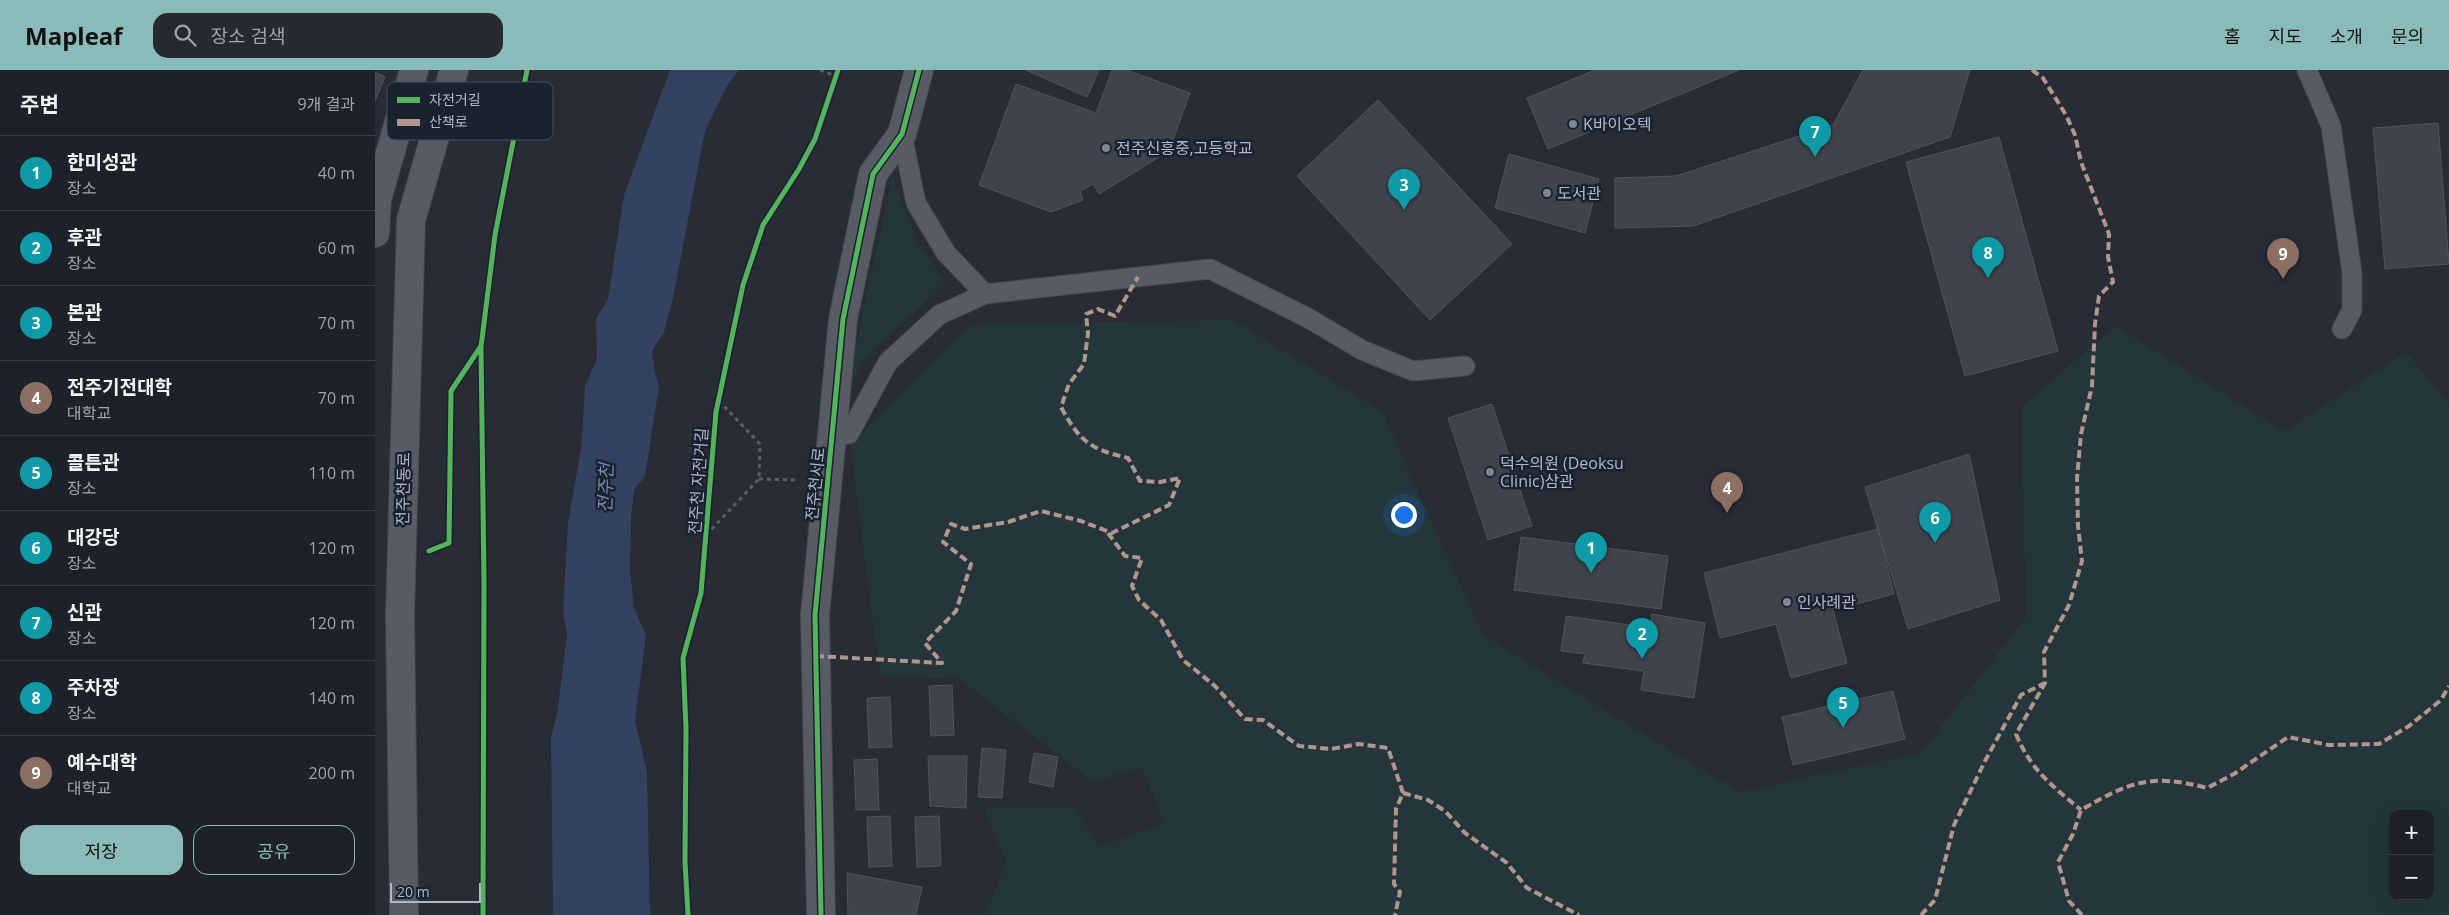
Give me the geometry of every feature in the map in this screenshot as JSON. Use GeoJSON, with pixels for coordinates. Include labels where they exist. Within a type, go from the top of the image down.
{"type":"FeatureCollection","features":[{"type":"Feature","properties":{"kind":"street","name":"전주천서로"},"geometry":{"type":"LineString","coordinates":[[821,915],[815,615],[824,500],[843,319],[873,174],[902,134],[919,70]]}},
{"type":"Feature","properties":{"kind":"street"},"geometry":{"type":"LineString","coordinates":[[375,233],[377,199],[394,140]]}},
{"type":"Feature","properties":{"kind":"street","name":"전주천동로"},"geometry":{"type":"LineString","coordinates":[[404,915],[400,624],[411,220],[434,140]]}},
{"type":"Feature","properties":{"kind":"lane"},"geometry":{"type":"LineString","coordinates":[[2307,70],[2331,126],[2352,273],[2352,310],[2342,329]]}},
{"type":"Feature","properties":{"kind":"lane"},"geometry":{"type":"LineString","coordinates":[[902,134],[916,203],[946,253],[985,294]]}},
{"type":"Feature","properties":{"kind":"lane"},"geometry":{"type":"LineString","coordinates":[[832,436],[849,434],[888,362],[939,315],[985,294],[1210,269],[1308,318],[1362,350],[1413,371],[1465,366]]}},
{"type":"Feature","properties":{"kind":"path"},"geometry":{"type":"LineString","coordinates":[[820,70],[836,76]]}},
{"type":"Feature","properties":{"kind":"path"},"geometry":{"type":"LineString","coordinates":[[834,84],[838,70]]}},
{"type":"Feature","properties":{"kind":"path"},"geometry":{"type":"LineString","coordinates":[[706,535],[759,478],[760,444],[717,403],[720,391]]}},
{"type":"Feature","properties":{"kind":"path"},"geometry":{"type":"LineString","coordinates":[[759,478],[804,480]]}},
{"type":"Feature","properties":{"kind":"shaded area"},"geometry":{"type":"Polygon","coordinates":[[[892,175],[917,241],[946,283],[872,351],[848,385],[892,175]]]}},
{"type":"Feature","properties":{"kind":"shaded area"},"geometry":{"type":"Polygon","coordinates":[[[1233,320],[1382,411],[1483,635],[1739,792],[1920,753],[2026,617],[2021,407],[2116,326],[2284,431],[2406,352],[2449,402],[2449,915],[985,915],[1006,862],[984,808],[1076,808],[1099,847],[1164,823],[1142,767],[1093,782],[959,679],[880,676],[850,445],[971,324],[1233,320]]]}},
{"type":"Feature","properties":{"kind":"water","name":"전주천"},"geometry":{"type":"Polygon","coordinates":[[[670,70],[739,70],[727,86],[705,131],[673,298],[664,332],[652,351],[659,386],[645,476],[634,490],[631,519],[630,570],[634,608],[646,635],[635,721],[647,772],[650,915],[553,915],[551,738],[557,714],[567,635],[563,610],[568,523],[581,449],[585,386],[597,359],[596,319],[608,299],[624,195],[670,70]]]}},
{"type":"Feature","properties":{"kind":"building"},"geometry":{"type":"Polygon","coordinates":[[[1026,70],[1099,70],[1087,97],[1026,70]]]}},
{"type":"Feature","properties":{"kind":"building"},"geometry":{"type":"Polygon","coordinates":[[[1112,70],[1127,70],[1190,93],[1169,151],[1099,194],[1093,184],[1080,191],[1083,200],[1051,212],[979,185],[1016,84],[1096,113],[1112,70]]]}},
{"type":"Feature","properties":{"kind":"building","name":"K바이오텍"},"geometry":{"type":"Polygon","coordinates":[[[1595,70],[1739,70],[1548,149],[1527,98],[1595,70]]]}},
{"type":"Feature","properties":{"kind":"building"},"geometry":{"type":"Polygon","coordinates":[[[1863,70],[1970,70],[1950,137],[1693,226],[1615,228],[1615,178],[1676,176],[1833,125],[1863,70]]]}},
{"type":"Feature","properties":{"kind":"building"},"geometry":{"type":"Polygon","coordinates":[[[375,72],[385,77],[375,101],[375,72]]]}},
{"type":"Feature","properties":{"kind":"building"},"geometry":{"type":"Polygon","coordinates":[[[1378,100],[1512,244],[1430,320],[1297,176],[1378,100]]]}},
{"type":"Feature","properties":{"kind":"building"},"geometry":{"type":"Polygon","coordinates":[[[2438,123],[2449,264],[2385,269],[2373,128],[2438,123]]]}},
{"type":"Feature","properties":{"kind":"building"},"geometry":{"type":"Polygon","coordinates":[[[1999,137],[2058,351],[1965,376],[1906,162],[1999,137]]]}},
{"type":"Feature","properties":{"kind":"building","name":"도서관"},"geometry":{"type":"Polygon","coordinates":[[[1509,154],[1599,179],[1585,233],[1495,208],[1509,154]]]}},
{"type":"Feature","properties":{"kind":"building","name":"덕수의원 (Deoksu Clinic)삼관"},"geometry":{"type":"Polygon","coordinates":[[[1492,404],[1532,526],[1488,540],[1448,418],[1492,404]]]}},
{"type":"Feature","properties":{"kind":"building"},"geometry":{"type":"Polygon","coordinates":[[[1969,454],[2000,600],[1908,629],[1865,487],[1969,454]]]}},
{"type":"Feature","properties":{"kind":"building","name":"인사례관"},"geometry":{"type":"Polygon","coordinates":[[[1878,529],[1894,594],[1833,610],[1847,663],[1791,678],[1776,624],[1720,638],[1704,573],[1878,529]]]}},
{"type":"Feature","properties":{"kind":"building"},"geometry":{"type":"Polygon","coordinates":[[[1521,537],[1668,556],[1661,609],[1514,590],[1521,537]]]}},
{"type":"Feature","properties":{"kind":"building"},"geometry":{"type":"Polygon","coordinates":[[[1652,614],[1705,623],[1694,698],[1641,690],[1644,671],[1583,663],[1585,654],[1561,651],[1566,616],[1651,628],[1652,614]]]}},
{"type":"Feature","properties":{"kind":"building"},"geometry":{"type":"Polygon","coordinates":[[[952,685],[954,735],[931,736],[929,686],[952,685]]]}},
{"type":"Feature","properties":{"kind":"building"},"geometry":{"type":"Polygon","coordinates":[[[1893,691],[1905,739],[1793,765],[1782,717],[1893,691]]]}},
{"type":"Feature","properties":{"kind":"building"},"geometry":{"type":"Polygon","coordinates":[[[890,697],[892,747],[869,748],[867,698],[890,697]]]}},
{"type":"Feature","properties":{"kind":"building"},"geometry":{"type":"Polygon","coordinates":[[[982,748],[1006,750],[1002,798],[978,797],[982,748]]]}},
{"type":"Feature","properties":{"kind":"building"},"geometry":{"type":"Polygon","coordinates":[[[1034,753],[1058,757],[1053,787],[1029,782],[1034,753]]]}},
{"type":"Feature","properties":{"kind":"building"},"geometry":{"type":"Polygon","coordinates":[[[928,756],[967,756],[966,808],[930,806],[928,756]]]}},
{"type":"Feature","properties":{"kind":"building"},"geometry":{"type":"Polygon","coordinates":[[[877,759],[879,810],[856,810],[854,760],[877,759]]]}},
{"type":"Feature","properties":{"kind":"building"},"geometry":{"type":"Polygon","coordinates":[[[890,816],[892,866],[869,867],[867,817],[890,816]]]}},
{"type":"Feature","properties":{"kind":"building"},"geometry":{"type":"Polygon","coordinates":[[[939,816],[941,866],[917,867],[915,817],[939,816]]]}},
{"type":"Feature","properties":{"kind":"building"},"geometry":{"type":"Polygon","coordinates":[[[847,873],[922,887],[916,915],[848,915],[847,873]]]}},
{"type":"Feature","properties":{"kind":"marked path"},"geometry":{"type":"LineString","coordinates":[[2032,70],[2043,78],[2066,115],[2075,135],[2081,162],[2109,234],[2108,257],[2113,282],[2099,296],[2095,324],[2092,386],[2081,434],[2077,478],[2078,526],[2082,561],[2069,605],[2044,652],[2045,683],[2016,734],[2028,758],[2035,767],[2081,810]]}},
{"type":"Feature","properties":{"kind":"marked path"},"geometry":{"type":"LineString","coordinates":[[816,656],[942,663],[925,643],[956,611],[971,564],[943,542],[951,524],[965,529],[1008,522],[1041,511],[1081,521],[1112,533],[1169,505],[1180,478],[1160,482],[1140,481],[1128,458],[1104,451],[1087,442],[1074,428],[1061,407],[1069,384],[1084,364],[1088,333],[1086,314],[1098,309],[1115,316],[1138,277]]}},
{"type":"Feature","properties":{"kind":"marked path"},"geometry":{"type":"LineString","coordinates":[[1108,533],[1125,556],[1142,558],[1132,586],[1139,600],[1161,620],[1183,660],[1215,686],[1245,719],[1263,720],[1299,746],[1331,749],[1359,744],[1388,748],[1403,793],[1396,809],[1394,884],[1400,892],[1395,915]]}},
{"type":"Feature","properties":{"kind":"marked path"},"geometry":{"type":"LineString","coordinates":[[1921,915],[1935,900],[1954,825],[1985,761],[2021,695],[2045,683]]}},
{"type":"Feature","properties":{"kind":"marked path"},"geometry":{"type":"LineString","coordinates":[[2082,915],[2069,901],[2058,862],[2073,834],[2081,810],[2113,793],[2141,783],[2170,781],[2207,788],[2234,774],[2288,737],[2329,745],[2379,744],[2409,726],[2441,700],[2449,686]]}},
{"type":"Feature","properties":{"kind":"marked path"},"geometry":{"type":"LineString","coordinates":[[1403,793],[1428,800],[1445,811],[1465,833],[1507,863],[1527,888],[1579,915]]}},
{"type":"Feature","properties":{"kind":"cycle path"},"geometry":{"type":"LineString","coordinates":[[525,82],[527,70]]}},
{"type":"Feature","properties":{"kind":"cycle path","name":"전주천 자전거길"},"geometry":{"type":"LineString","coordinates":[[688,915],[685,862],[686,728],[683,658],[701,593],[716,412],[743,285],[763,225],[799,169],[815,139],[838,70]]}},
{"type":"Feature","properties":{"kind":"cycle path"},"geometry":{"type":"LineString","coordinates":[[821,915],[815,615],[843,319],[873,174],[902,134],[919,70]]}},
{"type":"Feature","properties":{"kind":"cycle path"},"geometry":{"type":"LineString","coordinates":[[483,915],[484,582],[481,347],[495,235],[513,140]]}},
{"type":"Feature","properties":{"kind":"cycle path"},"geometry":{"type":"LineString","coordinates":[[429,551],[449,543],[451,391],[481,346]]}},
{"type":"Feature","properties":{"kind":"place","name":"K바이오텍"},"geometry":{"type":"Point","coordinates":[1573,124]}},
{"type":"Feature","properties":{"kind":"place","name":"전주신흥중,고등학교"},"geometry":{"type":"Point","coordinates":[1106,148]}},
{"type":"Feature","properties":{"kind":"place","name":"신관"},"geometry":{"type":"Point","coordinates":[1815,157]}},
{"type":"Feature","properties":{"kind":"place","name":"도서관"},"geometry":{"type":"Point","coordinates":[1547,193]}},
{"type":"Feature","properties":{"kind":"place","name":"본관"},"geometry":{"type":"Point","coordinates":[1404,210]}},
{"type":"Feature","properties":{"kind":"place","name":"주차장"},"geometry":{"type":"Point","coordinates":[1988,278]}},
{"type":"Feature","properties":{"kind":"place","name":"예수대학"},"geometry":{"type":"Point","coordinates":[2283,279]}},
{"type":"Feature","properties":{"kind":"place","name":"덕수의원 (Deoksu Clinic)삼관"},"geometry":{"type":"Point","coordinates":[1490,472]}},
{"type":"Feature","properties":{"kind":"place","name":"전주기전대학"},"geometry":{"type":"Point","coordinates":[1727,513]}},
{"type":"Feature","properties":{"kind":"place","name":"대강당"},"geometry":{"type":"Point","coordinates":[1935,543]}},
{"type":"Feature","properties":{"kind":"place","name":"한미성관"},"geometry":{"type":"Point","coordinates":[1591,573]}},
{"type":"Feature","properties":{"kind":"place","name":"인사례관"},"geometry":{"type":"Point","coordinates":[1787,602]}},
{"type":"Feature","properties":{"kind":"place","name":"후관"},"geometry":{"type":"Point","coordinates":[1642,659]}},
{"type":"Feature","properties":{"kind":"place","name":"콜튼관"},"geometry":{"type":"Point","coordinates":[1843,728]}}]}
